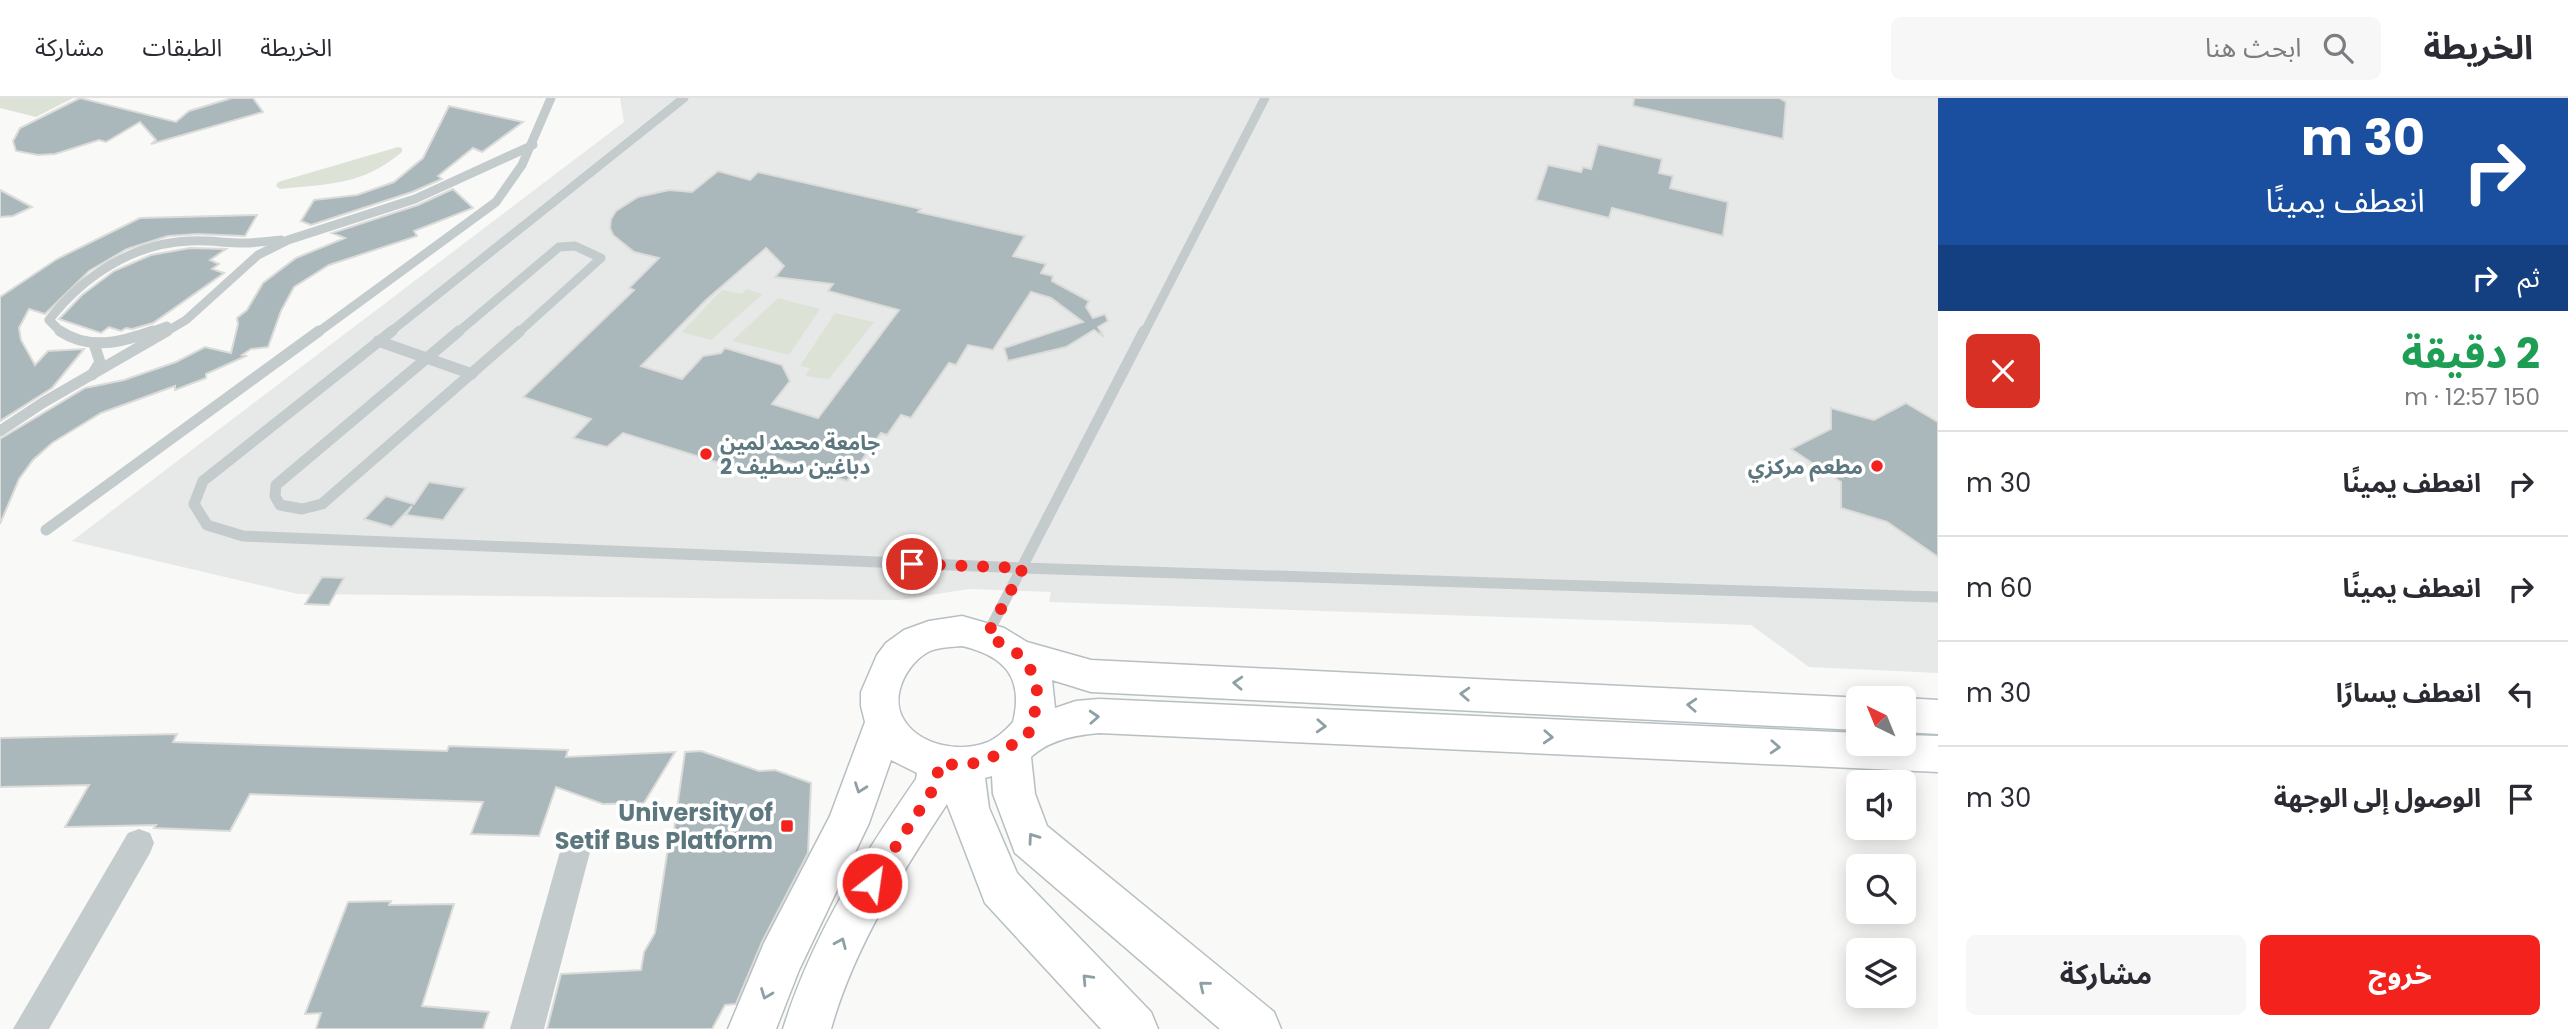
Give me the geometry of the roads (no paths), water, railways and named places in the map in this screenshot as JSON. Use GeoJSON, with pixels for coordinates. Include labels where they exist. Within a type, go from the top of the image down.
{"type":"FeatureCollection","features":[{"type":"Feature","properties":{"kind":"main road"},"geometry":{"type":"LineString","coordinates":[[1846,712],[1091,676],[1020,655],[987,635],[962,631],[936,633],[913,643],[894,658],[882,679],[878,701],[884,724],[899,744],[917,756],[951,764],[986,761],[1019,741],[1076,718],[1099,716],[1938,754]]}},
{"type":"Feature","properties":{"kind":"main road"},"geometry":{"type":"LineString","coordinates":[[1020,655],[1032,672],[1037,691],[1035,711],[1019,741],[1014,794],[1030,839],[1257,1029]]}},
{"type":"Feature","properties":{"kind":"main road"},"geometry":{"type":"LineString","coordinates":[[1916,716],[1938,717]]}},
{"type":"Feature","properties":{"kind":"main road"},"geometry":{"type":"LineString","coordinates":[[752,1029],[780,959],[848,823],[884,724]]}},
{"type":"Feature","properties":{"kind":"main road"},"geometry":{"type":"LineString","coordinates":[[807,1029],[849,926],[884,862],[951,764]]}},
{"type":"Feature","properties":{"kind":"main road"},"geometry":{"type":"LineString","coordinates":[[951,764],[1001,888],[1134,1029]]}},
{"type":"Feature","properties":{"kind":"street"},"geometry":{"type":"LineString","coordinates":[[30,1029],[139,843]]}},
{"type":"Feature","properties":{"kind":"street"},"geometry":{"type":"LineString","coordinates":[[527,1029],[576,848]]}},
{"type":"Feature","properties":{"kind":"lane"},"geometry":{"type":"LineString","coordinates":[[46,530],[496,202],[515,180],[533,145],[551,98]]}},
{"type":"Feature","properties":{"kind":"lane"},"geometry":{"type":"LineString","coordinates":[[682,98],[204,481],[194,504],[207,525],[243,536],[1023,568],[1938,597]]}},
{"type":"Feature","properties":{"kind":"lane"},"geometry":{"type":"LineString","coordinates":[[987,635],[1265,98]]}},
{"type":"Feature","properties":{"kind":"lane"},"geometry":{"type":"LineString","coordinates":[[0,431],[186,320],[258,255],[288,240],[415,199],[533,145]]}},
{"type":"Feature","properties":{"kind":"lane"},"geometry":{"type":"LineString","coordinates":[[186,320],[124,341],[94,344],[61,335],[49,320],[61,303],[82,284],[121,260],[155,244],[185,240],[239,243],[288,240]]}},
{"type":"Feature","properties":{"kind":"lane"},"geometry":{"type":"LineString","coordinates":[[239,243],[253,249],[258,255]]}},
{"type":"Feature","properties":{"kind":"lane"},"geometry":{"type":"LineString","coordinates":[[575,246],[601,258],[472,374],[322,504],[302,509],[280,505],[275,496],[276,485],[559,247],[575,246]]}},
{"type":"Feature","properties":{"kind":"lane"},"geometry":{"type":"LineString","coordinates":[[378,341],[472,374]]}},
{"type":"Feature","properties":{"kind":"lane"},"geometry":{"type":"LineString","coordinates":[[90,376],[100,362],[94,344]]}},
{"type":"Feature","properties":{"kind":"place","name":"جامعة محمد لمين دباغين سطيف 2"},"geometry":{"type":"Point","coordinates":[706,454]}},
{"type":"Feature","properties":{"kind":"place","name":"مطعم مركزي"},"geometry":{"type":"Point","coordinates":[1877,466]}},
{"type":"Feature","properties":{"kind":"place","name":"University of Setif Bus Platform"},"geometry":{"type":"Point","coordinates":[787,826]}}]}
